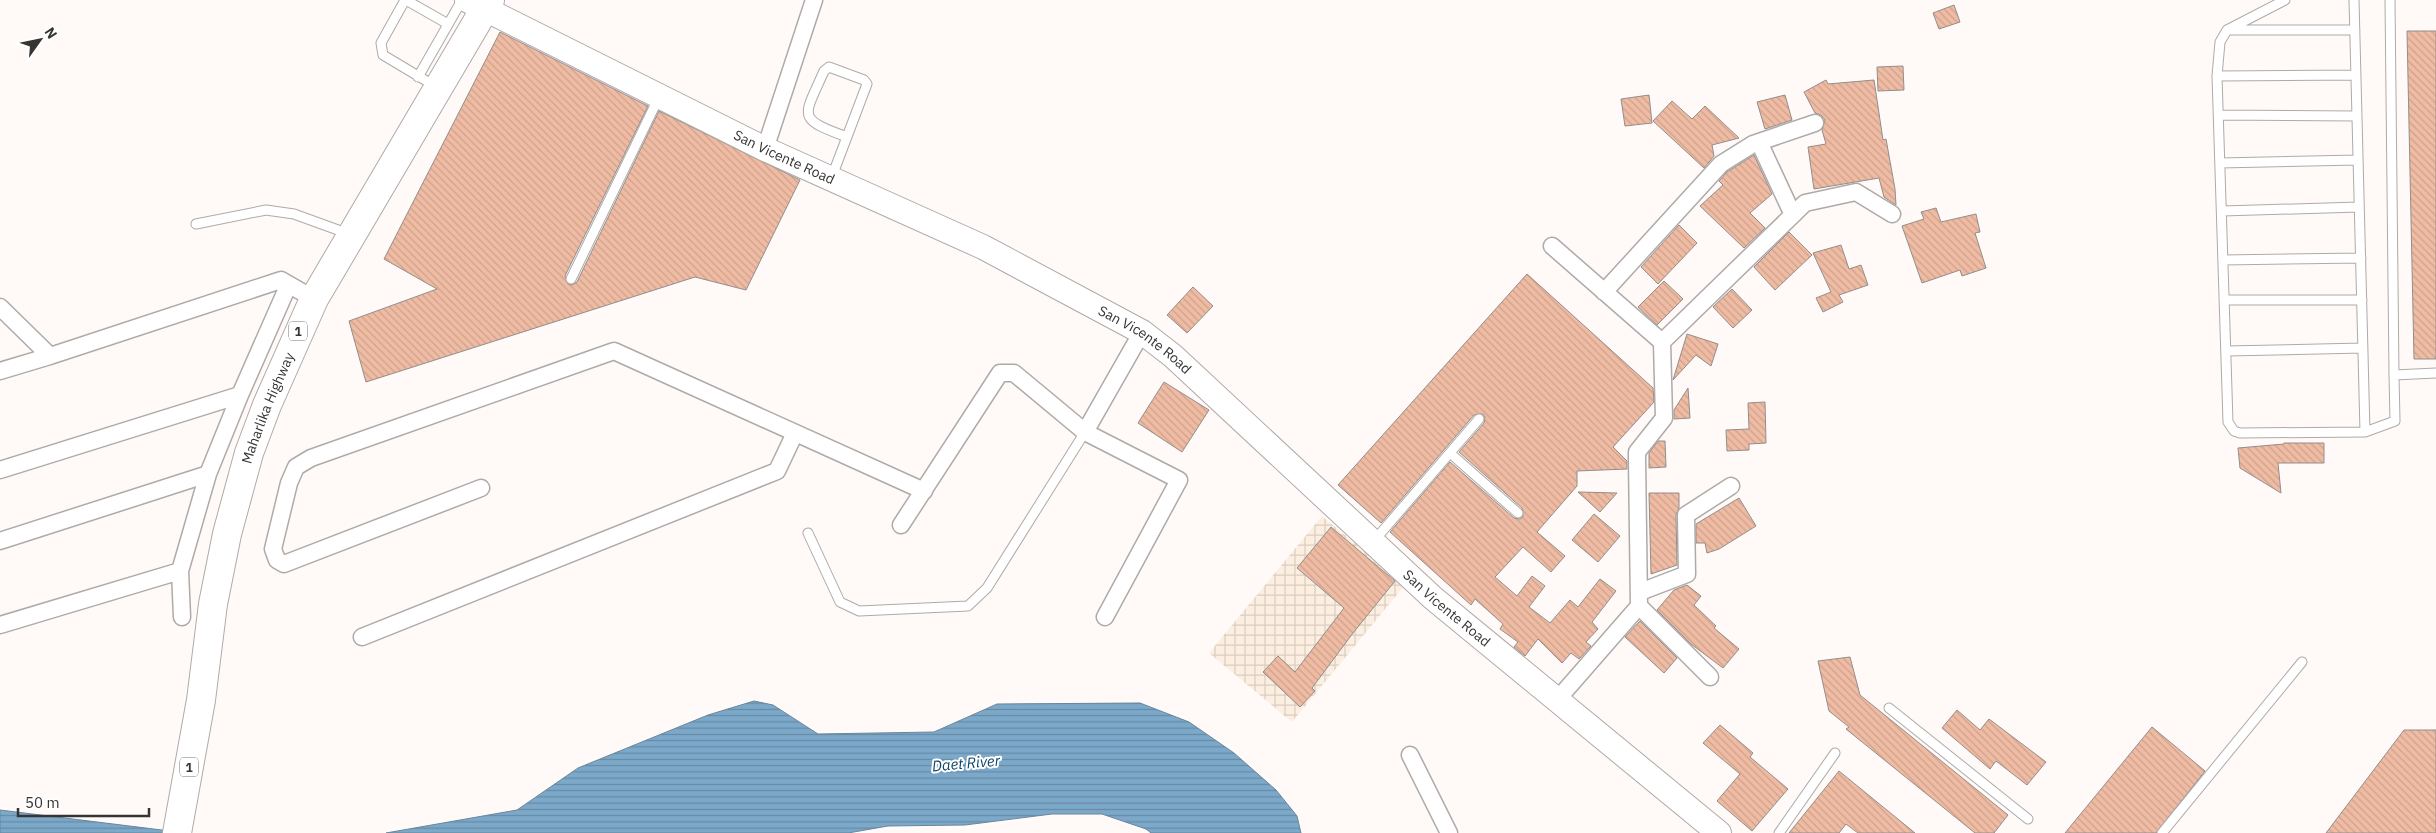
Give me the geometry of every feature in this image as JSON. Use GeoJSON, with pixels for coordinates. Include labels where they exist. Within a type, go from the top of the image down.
{"type":"FeatureCollection","features":[{"type":"Feature","properties":{"kind":"highway","name":"Maharlika Highway"},"geometry":{"type":"LineString","coordinates":[[176,833],[201,700],[216,586],[240,484],[267,406],[314,299],[351,234],[428,83],[476,2]]}},
{"type":"Feature","properties":{"kind":"main road","name":"San Vicente Road"},"geometry":{"type":"LineString","coordinates":[[476,2],[764,150],[983,247],[1142,332],[1173,356],[1433,598],[1719,833]]}},
{"type":"Feature","properties":{"kind":"street"},"geometry":{"type":"LineString","coordinates":[[764,150],[814,0]]}},
{"type":"Feature","properties":{"kind":"street"},"geometry":{"type":"LineString","coordinates":[[1604,292],[1721,164],[1759,142],[1815,123]]}},
{"type":"Feature","properties":{"kind":"street"},"geometry":{"type":"LineString","coordinates":[[1759,142],[1792,213]]}},
{"type":"Feature","properties":{"kind":"street"},"geometry":{"type":"LineString","coordinates":[[1710,677],[1640,599],[1637,452],[1664,418],[1662,342],[1804,203],[1856,192],[1892,214]]}},
{"type":"Feature","properties":{"kind":"street"},"geometry":{"type":"LineString","coordinates":[[1552,246],[1662,342]]}},
{"type":"Feature","properties":{"kind":"street"},"geometry":{"type":"LineString","coordinates":[[0,371],[281,280],[288,286],[314,299]]}},
{"type":"Feature","properties":{"kind":"street"},"geometry":{"type":"LineString","coordinates":[[182,617],[180,571],[208,474],[288,286]]}},
{"type":"Feature","properties":{"kind":"street"},"geometry":{"type":"LineString","coordinates":[[0,307],[50,356]]}},
{"type":"Feature","properties":{"kind":"street"},"geometry":{"type":"LineString","coordinates":[[1085,432],[1142,332]]}},
{"type":"Feature","properties":{"kind":"street"},"geometry":{"type":"LineString","coordinates":[[481,488],[284,564],[277,560],[273,549],[296,467],[311,458],[614,351],[924,491]]}},
{"type":"Feature","properties":{"kind":"street"},"geometry":{"type":"LineString","coordinates":[[902,525],[1000,372],[1014,373],[1085,432],[1179,480],[1105,618]]}},
{"type":"Feature","properties":{"kind":"street"},"geometry":{"type":"LineString","coordinates":[[0,470],[240,395]]}},
{"type":"Feature","properties":{"kind":"street"},"geometry":{"type":"LineString","coordinates":[[362,637],[776,471],[795,433]]}},
{"type":"Feature","properties":{"kind":"street"},"geometry":{"type":"LineString","coordinates":[[0,541],[208,474]]}},
{"type":"Feature","properties":{"kind":"street"},"geometry":{"type":"LineString","coordinates":[[1557,700],[1640,599],[1687,574],[1686,515],[1731,486]]}},
{"type":"Feature","properties":{"kind":"street"},"geometry":{"type":"LineString","coordinates":[[0,625],[180,571]]}},
{"type":"Feature","properties":{"kind":"street"},"geometry":{"type":"LineString","coordinates":[[1410,755],[1449,833]]}},
{"type":"Feature","properties":{"kind":"lane"},"geometry":{"type":"LineString","coordinates":[[448,24],[405,0],[381,43],[383,55],[428,83],[448,24],[476,2]]}},
{"type":"Feature","properties":{"kind":"lane"},"geometry":{"type":"LineString","coordinates":[[2285,0],[2227,30],[2220,42],[2218,76],[2228,422],[2234,431],[2240,433],[2365,432],[2395,420],[2390,0]]}},
{"type":"Feature","properties":{"kind":"lane"},"geometry":{"type":"LineString","coordinates":[[2354,0],[2365,432]]}},
{"type":"Feature","properties":{"kind":"lane"},"geometry":{"type":"LineString","coordinates":[[2227,30],[2355,30]]}},
{"type":"Feature","properties":{"kind":"lane"},"geometry":{"type":"LineString","coordinates":[[831,179],[847,137],[867,84],[864,80],[829,67],[824,71],[808,109],[810,120],[816,126],[847,137]]}},
{"type":"Feature","properties":{"kind":"lane"},"geometry":{"type":"LineString","coordinates":[[2218,76],[2356,75]]}},
{"type":"Feature","properties":{"kind":"lane"},"geometry":{"type":"LineString","coordinates":[[571,279],[659,96]]}},
{"type":"Feature","properties":{"kind":"lane"},"geometry":{"type":"LineString","coordinates":[[2219,115],[2357,116]]}},
{"type":"Feature","properties":{"kind":"lane"},"geometry":{"type":"LineString","coordinates":[[2220,163],[2358,160]]}},
{"type":"Feature","properties":{"kind":"lane"},"geometry":{"type":"LineString","coordinates":[[2222,211],[2359,207]]}},
{"type":"Feature","properties":{"kind":"lane"},"geometry":{"type":"LineString","coordinates":[[196,224],[266,210],[294,214],[351,234]]}},
{"type":"Feature","properties":{"kind":"lane"},"geometry":{"type":"LineString","coordinates":[[2223,260],[2361,258]]}},
{"type":"Feature","properties":{"kind":"lane"},"geometry":{"type":"LineString","coordinates":[[2224,300],[2362,300]]}},
{"type":"Feature","properties":{"kind":"lane"},"geometry":{"type":"LineString","coordinates":[[2226,350],[2363,348]]}},
{"type":"Feature","properties":{"kind":"lane"},"geometry":{"type":"LineString","coordinates":[[2394,375],[2436,373]]}},
{"type":"Feature","properties":{"kind":"lane"},"geometry":{"type":"LineString","coordinates":[[1373,542],[1479,419]]}},
{"type":"Feature","properties":{"kind":"lane"},"geometry":{"type":"LineString","coordinates":[[808,533],[840,602],[859,612],[968,606],[987,588],[1085,432]]}},
{"type":"Feature","properties":{"kind":"lane"},"geometry":{"type":"LineString","coordinates":[[1450,454],[1518,513]]}},
{"type":"Feature","properties":{"kind":"lane"},"geometry":{"type":"LineString","coordinates":[[2162,833],[2302,662]]}},
{"type":"Feature","properties":{"kind":"lane"},"geometry":{"type":"LineString","coordinates":[[1889,708],[2028,820]]}},
{"type":"Feature","properties":{"kind":"lane"},"geometry":{"type":"LineString","coordinates":[[1779,833],[1835,753]]}},
{"type":"Feature","properties":{"kind":"shaded area"},"geometry":{"type":"Polygon","coordinates":[[[1322,516],[1405,585],[1292,722],[1209,653],[1322,516]]]}},
{"type":"Feature","properties":{"kind":"water","name":"Daet River"},"geometry":{"type":"Polygon","coordinates":[[[754,701],[773,705],[818,734],[934,732],[997,704],[1140,703],[1189,722],[1234,753],[1276,790],[1297,816],[1301,833],[1151,833],[1146,829],[1102,814],[1052,814],[965,825],[888,826],[848,833],[386,833],[517,810],[578,768],[708,715],[754,701]]]}},
{"type":"Feature","properties":{"kind":"water"},"geometry":{"type":"Polygon","coordinates":[[[0,810],[186,833],[0,833],[0,810]]]}},
{"type":"Feature","properties":{"kind":"building"},"geometry":{"type":"Polygon","coordinates":[[[1954,5],[1960,22],[1939,29],[1933,13],[1954,5]]]}},
{"type":"Feature","properties":{"kind":"building"},"geometry":{"type":"Polygon","coordinates":[[[2407,31],[2436,31],[2436,359],[2414,359],[2407,31]]]}},
{"type":"Feature","properties":{"kind":"building"},"geometry":{"type":"Polygon","coordinates":[[[500,32],[648,106],[565,276],[568,284],[572,285],[577,282],[659,111],[800,180],[746,290],[695,277],[366,382],[349,321],[437,289],[384,259],[500,32]]]}},
{"type":"Feature","properties":{"kind":"building"},"geometry":{"type":"Polygon","coordinates":[[[1903,66],[1904,90],[1878,91],[1877,67],[1903,66]]]}},
{"type":"Feature","properties":{"kind":"building"},"geometry":{"type":"Polygon","coordinates":[[[1826,80],[1828,84],[1874,80],[1883,140],[1886,139],[1895,189],[1896,205],[1884,197],[1879,178],[1814,189],[1808,147],[1826,144],[1822,130],[1825,120],[1821,115],[1815,113],[1804,92],[1826,80]]]}},
{"type":"Feature","properties":{"kind":"building"},"geometry":{"type":"Polygon","coordinates":[[[1649,95],[1652,123],[1625,126],[1621,99],[1649,95]]]}},
{"type":"Feature","properties":{"kind":"building"},"geometry":{"type":"Polygon","coordinates":[[[1785,95],[1792,120],[1765,129],[1757,102],[1785,95]]]}},
{"type":"Feature","properties":{"kind":"building"},"geometry":{"type":"Polygon","coordinates":[[[1672,101],[1692,119],[1705,106],[1739,138],[1712,145],[1714,156],[1704,168],[1653,121],[1672,101]]]}},
{"type":"Feature","properties":{"kind":"building"},"geometry":{"type":"Polygon","coordinates":[[[1754,155],[1772,194],[1750,213],[1765,228],[1744,248],[1700,206],[1723,185],[1719,181],[1727,172],[1754,155]]]}},
{"type":"Feature","properties":{"kind":"building"},"geometry":{"type":"Polygon","coordinates":[[[1936,208],[1941,222],[1976,214],[1980,232],[1975,233],[1986,268],[1962,276],[1960,270],[1922,283],[1902,226],[1924,219],[1921,212],[1936,208]]]}},
{"type":"Feature","properties":{"kind":"building"},"geometry":{"type":"Polygon","coordinates":[[[1679,225],[1697,243],[1658,284],[1641,267],[1679,225]]]}},
{"type":"Feature","properties":{"kind":"building"},"geometry":{"type":"Polygon","coordinates":[[[1789,232],[1812,255],[1775,290],[1754,267],[1789,232]]]}},
{"type":"Feature","properties":{"kind":"building"},"geometry":{"type":"Polygon","coordinates":[[[1841,245],[1849,269],[1861,265],[1868,285],[1839,295],[1843,302],[1823,312],[1816,298],[1831,292],[1813,253],[1841,245]]]}},
{"type":"Feature","properties":{"kind":"building"},"geometry":{"type":"Polygon","coordinates":[[[1527,274],[1653,388],[1654,402],[1613,447],[1627,461],[1627,469],[1577,471],[1577,486],[1537,532],[1565,556],[1551,572],[1523,547],[1495,577],[1517,596],[1532,576],[1545,586],[1529,607],[1550,623],[1570,600],[1578,607],[1600,579],[1616,591],[1592,622],[1598,629],[1586,642],[1591,646],[1579,659],[1571,653],[1562,663],[1538,639],[1525,656],[1514,647],[1518,642],[1500,629],[1503,624],[1475,599],[1471,605],[1390,532],[1450,462],[1514,518],[1520,519],[1523,517],[1522,508],[1459,452],[1484,423],[1485,417],[1483,414],[1474,415],[1381,523],[1338,485],[1527,274]]]}},
{"type":"Feature","properties":{"kind":"building"},"geometry":{"type":"Polygon","coordinates":[[[1664,281],[1683,299],[1657,325],[1638,307],[1664,281]]]}},
{"type":"Feature","properties":{"kind":"building"},"geometry":{"type":"Polygon","coordinates":[[[1193,287],[1213,306],[1187,333],[1167,315],[1193,287]]]}},
{"type":"Feature","properties":{"kind":"building"},"geometry":{"type":"Polygon","coordinates":[[[1732,289],[1752,310],[1733,328],[1713,307],[1732,289]]]}},
{"type":"Feature","properties":{"kind":"building"},"geometry":{"type":"Polygon","coordinates":[[[1687,334],[1718,344],[1711,366],[1696,355],[1673,380],[1687,334]]]}},
{"type":"Feature","properties":{"kind":"building"},"geometry":{"type":"Polygon","coordinates":[[[1164,382],[1209,410],[1182,452],[1138,423],[1164,382]]]}},
{"type":"Feature","properties":{"kind":"building"},"geometry":{"type":"Polygon","coordinates":[[[1688,388],[1690,418],[1674,419],[1674,410],[1688,388]]]}},
{"type":"Feature","properties":{"kind":"building"},"geometry":{"type":"Polygon","coordinates":[[[1765,402],[1766,443],[1749,444],[1749,450],[1727,451],[1726,430],[1749,429],[1748,403],[1765,402]]]}},
{"type":"Feature","properties":{"kind":"building"},"geometry":{"type":"Polygon","coordinates":[[[1658,441],[1665,441],[1666,467],[1649,468],[1649,453],[1658,441]]]}},
{"type":"Feature","properties":{"kind":"building"},"geometry":{"type":"Polygon","coordinates":[[[2284,443],[2324,443],[2324,463],[2278,463],[2281,493],[2240,468],[2238,448],[2284,443]]]}},
{"type":"Feature","properties":{"kind":"building"},"geometry":{"type":"Polygon","coordinates":[[[1578,492],[1617,493],[1600,512],[1578,492]]]}},
{"type":"Feature","properties":{"kind":"building"},"geometry":{"type":"Polygon","coordinates":[[[1649,493],[1679,493],[1679,508],[1676,515],[1677,565],[1651,574],[1649,493]]]}},
{"type":"Feature","properties":{"kind":"building"},"geometry":{"type":"Polygon","coordinates":[[[1739,498],[1756,526],[1719,549],[1707,553],[1705,543],[1696,543],[1696,524],[1739,498]]]}},
{"type":"Feature","properties":{"kind":"building"},"geometry":{"type":"Polygon","coordinates":[[[1594,514],[1620,536],[1598,562],[1572,540],[1594,514]]]}},
{"type":"Feature","properties":{"kind":"building"},"geometry":{"type":"Polygon","coordinates":[[[1331,527],[1395,581],[1312,688],[1315,691],[1300,707],[1263,672],[1278,656],[1295,672],[1344,608],[1297,568],[1331,527]]]}},
{"type":"Feature","properties":{"kind":"building"},"geometry":{"type":"Polygon","coordinates":[[[1687,585],[1701,596],[1694,605],[1716,626],[1714,628],[1739,649],[1723,668],[1691,644],[1657,610],[1674,590],[1687,585]]]}},
{"type":"Feature","properties":{"kind":"building"},"geometry":{"type":"Polygon","coordinates":[[[1640,621],[1677,658],[1664,673],[1625,637],[1640,621]]]}},
{"type":"Feature","properties":{"kind":"building"},"geometry":{"type":"Polygon","coordinates":[[[1850,657],[1860,695],[2008,815],[1994,833],[1975,833],[1846,729],[1849,727],[1829,711],[1818,661],[1850,657]]]}},
{"type":"Feature","properties":{"kind":"building"},"geometry":{"type":"Polygon","coordinates":[[[1957,710],[1980,730],[1989,719],[2046,762],[2027,785],[1996,761],[1990,769],[1942,728],[1957,710]]]}},
{"type":"Feature","properties":{"kind":"building"},"geometry":{"type":"Polygon","coordinates":[[[1720,725],[1753,753],[1750,757],[1788,789],[1752,831],[1717,801],[1740,774],[1703,743],[1720,725]]]}},
{"type":"Feature","properties":{"kind":"building"},"geometry":{"type":"Polygon","coordinates":[[[2152,727],[2205,771],[2156,833],[2065,833],[2152,727]]]}},
{"type":"Feature","properties":{"kind":"building"},"geometry":{"type":"Polygon","coordinates":[[[2404,730],[2436,730],[2436,833],[2326,833],[2404,730]]]}},
{"type":"Feature","properties":{"kind":"building"},"geometry":{"type":"Polygon","coordinates":[[[1839,771],[1915,833],[1858,833],[1846,824],[1839,833],[1789,833],[1839,771]]]}}]}
